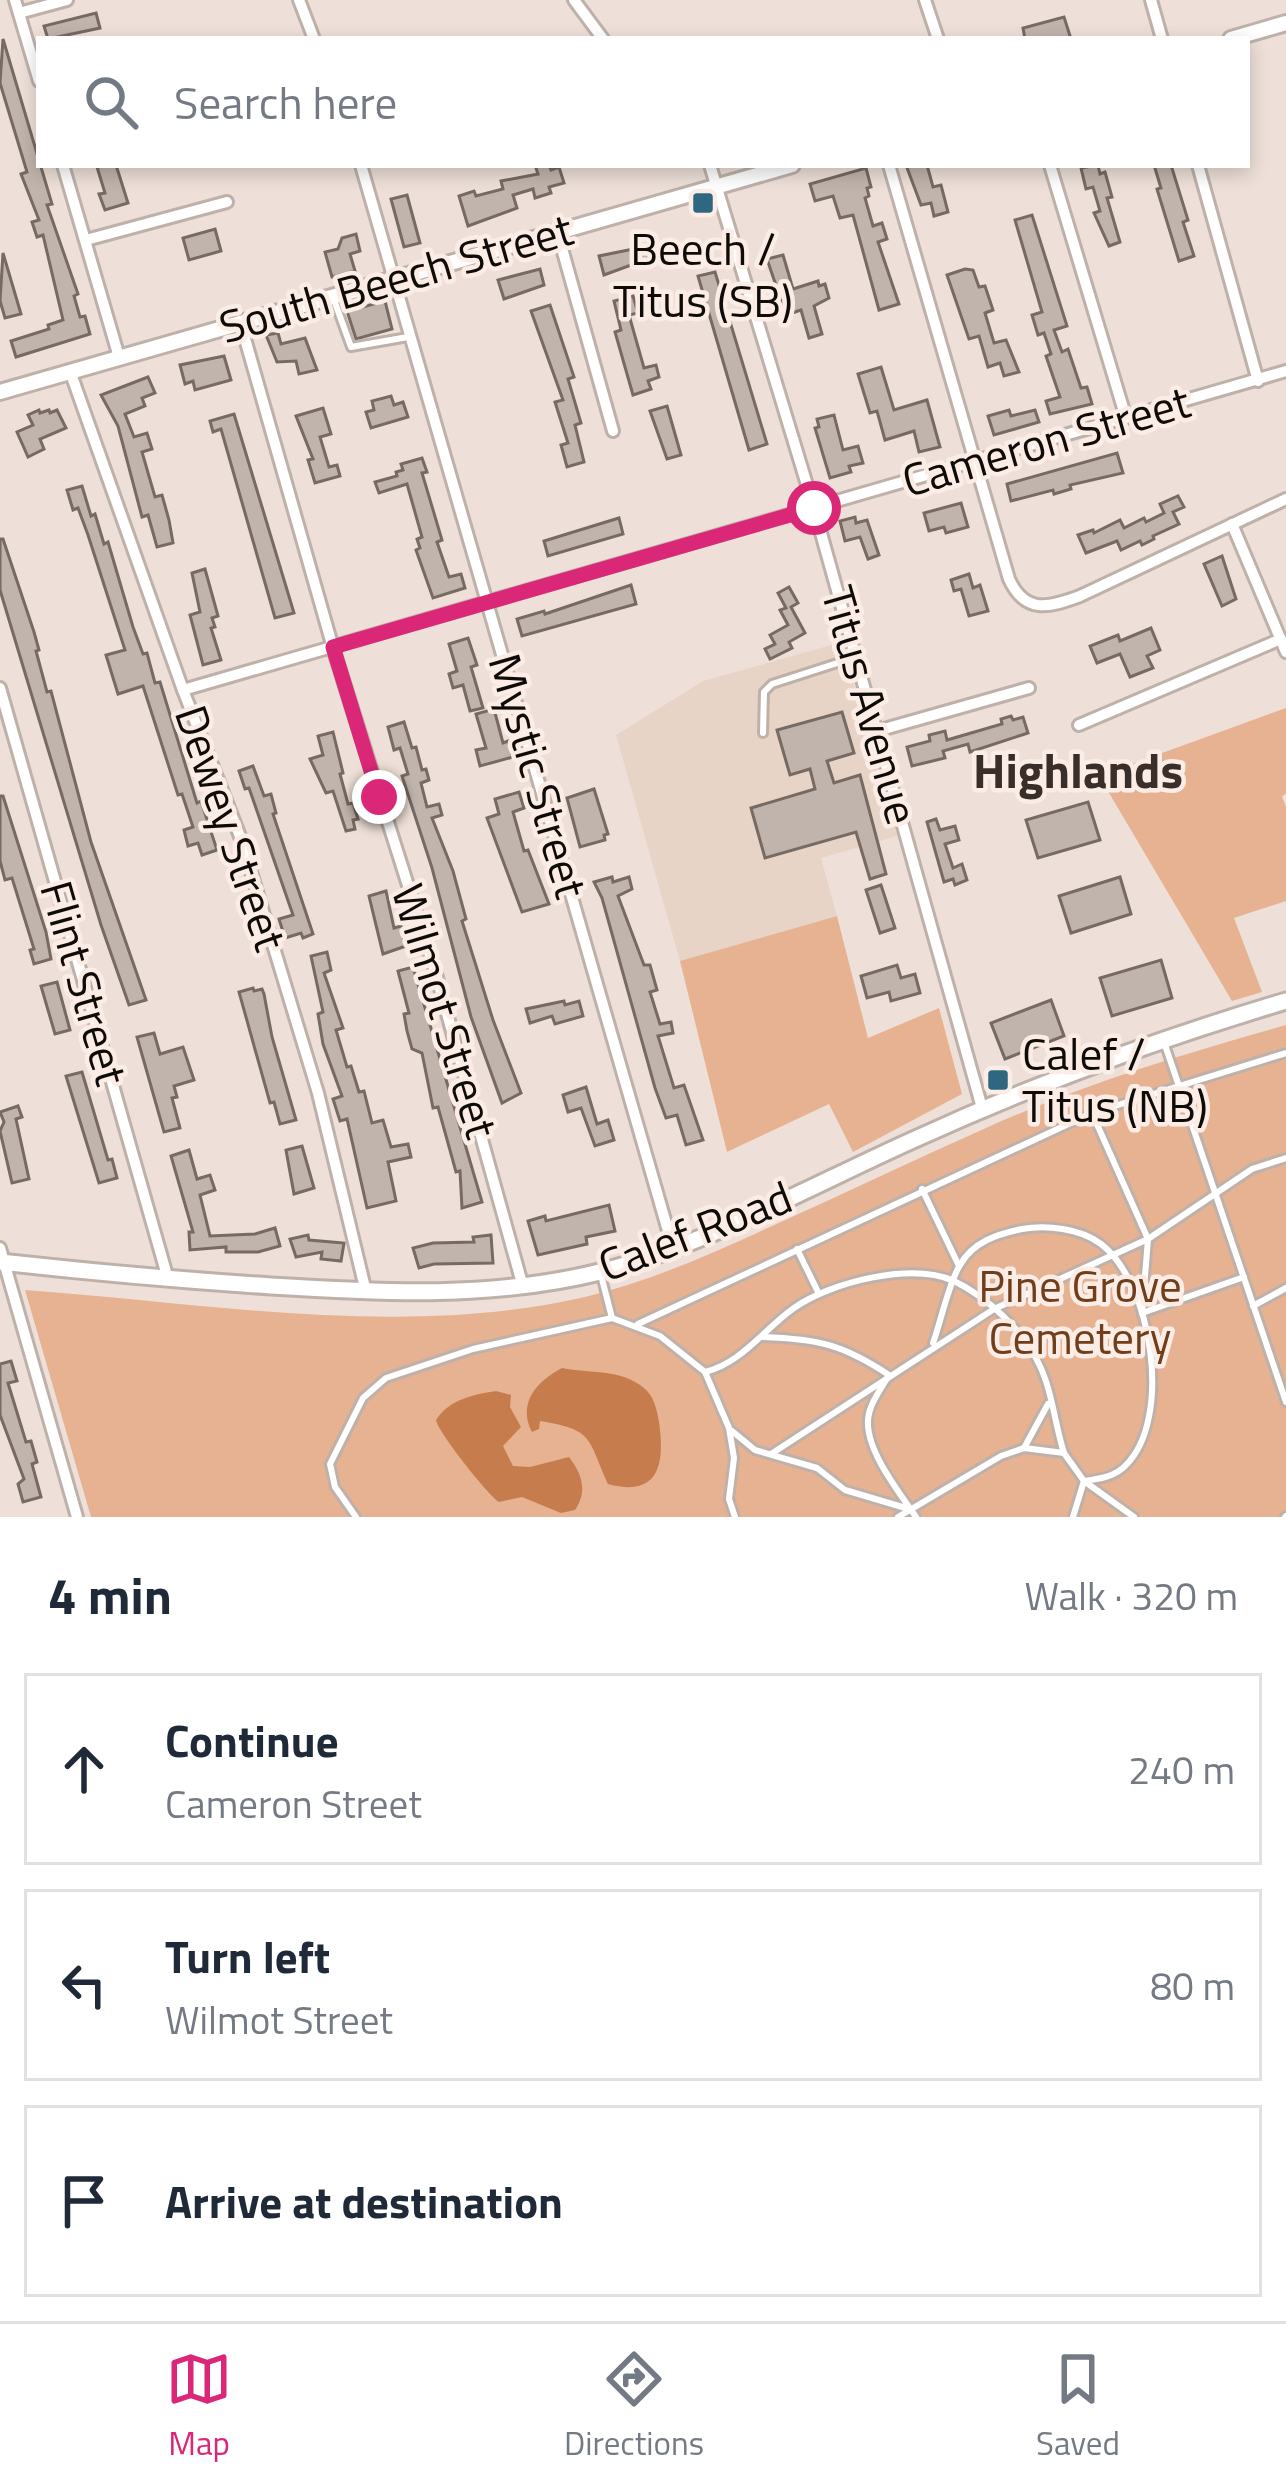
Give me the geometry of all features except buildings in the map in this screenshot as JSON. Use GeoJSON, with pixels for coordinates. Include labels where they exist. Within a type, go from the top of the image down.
{"type":"FeatureCollection","features":[{"type":"Feature","properties":{"kind":"main road","name":"Calef Road"},"geometry":{"type":"LineString","coordinates":[[1,1258],[168,1279],[366,1292],[461,1294],[600,1272],[673,1248],[982,1108],[1162,1038],[1286,1001]]}},
{"type":"Feature","properties":{"kind":"street"},"geometry":{"type":"LineString","coordinates":[[15,0],[36,71]]}},
{"type":"Feature","properties":{"kind":"street"},"geometry":{"type":"LineString","coordinates":[[19,14],[67,0]]}},
{"type":"Feature","properties":{"kind":"street"},"geometry":{"type":"LineString","coordinates":[[299,0],[313,36]]}},
{"type":"Feature","properties":{"kind":"street"},"geometry":{"type":"LineString","coordinates":[[574,0],[601,36]]}},
{"type":"Feature","properties":{"kind":"street"},"geometry":{"type":"LineString","coordinates":[[925,0],[937,36]]}},
{"type":"Feature","properties":{"kind":"street"},"geometry":{"type":"LineString","coordinates":[[1151,0],[1161,36]]}},
{"type":"Feature","properties":{"kind":"street"},"geometry":{"type":"LineString","coordinates":[[1241,36],[1286,23]]}},
{"type":"Feature","properties":{"kind":"street"},"geometry":{"type":"LineString","coordinates":[[65,168],[119,357]]}},
{"type":"Feature","properties":{"kind":"street","name":"Mystic Street"},"geometry":{"type":"LineString","coordinates":[[362,168],[673,1248]]}},
{"type":"Feature","properties":{"kind":"street","name":"Titus Avenue"},"geometry":{"type":"LineString","coordinates":[[711,168],[814,508],[982,1108]]}},
{"type":"Feature","properties":{"kind":"street","name":"South Beech Street"},"geometry":{"type":"LineString","coordinates":[[1,388],[782,168]]}},
{"type":"Feature","properties":{"kind":"street"},"geometry":{"type":"LineString","coordinates":[[890,168],[1015,593],[1036,607],[1049,607],[1286,499]]}},
{"type":"Feature","properties":{"kind":"street"},"geometry":{"type":"LineString","coordinates":[[1051,168],[1126,418]]}},
{"type":"Feature","properties":{"kind":"street"},"geometry":{"type":"LineString","coordinates":[[1199,168],[1258,381]]}},
{"type":"Feature","properties":{"kind":"street"},"geometry":{"type":"LineString","coordinates":[[86,240],[227,202]]}},
{"type":"Feature","properties":{"kind":"street"},"geometry":{"type":"LineString","coordinates":[[558,234],[613,430]]}},
{"type":"Feature","properties":{"kind":"street","name":"Wilmot Street"},"geometry":{"type":"LineString","coordinates":[[240,321],[333,647],[436,974],[523,1287]]}},
{"type":"Feature","properties":{"kind":"street","name":"Dewey Street"},"geometry":{"type":"LineString","coordinates":[[70,371],[241,839],[318,1093],[366,1292]]}},
{"type":"Feature","properties":{"kind":"street","name":"Cameron Street"},"geometry":{"type":"LineString","coordinates":[[184,690],[1286,371]]}},
{"type":"Feature","properties":{"kind":"street"},"geometry":{"type":"LineString","coordinates":[[1232,524],[1286,652]]}},
{"type":"Feature","properties":{"kind":"street"},"geometry":{"type":"LineString","coordinates":[[1079,725],[1281,639]]}},
{"type":"Feature","properties":{"kind":"street","name":"Flint Street"},"geometry":{"type":"LineString","coordinates":[[0,688],[168,1279]]}},
{"type":"Feature","properties":{"kind":"street"},"geometry":{"type":"LineString","coordinates":[[877,731],[1029,688]]}},
{"type":"Feature","properties":{"kind":"street"},"geometry":{"type":"LineString","coordinates":[[1,1258],[77,1517]]}},
{"type":"Feature","properties":{"kind":"lane"},"geometry":{"type":"LineString","coordinates":[[333,297],[351,347],[412,337]]}},
{"type":"Feature","properties":{"kind":"lane"},"geometry":{"type":"LineString","coordinates":[[763,733],[764,692],[772,684],[856,656]]}},
{"type":"Feature","properties":{"kind":"lane"},"geometry":{"type":"LineString","coordinates":[[1162,1038],[1286,1402]]}},
{"type":"Feature","properties":{"kind":"lane"},"geometry":{"type":"LineString","coordinates":[[638,1324],[1092,1113],[1286,1053]]}},
{"type":"Feature","properties":{"kind":"lane"},"geometry":{"type":"LineString","coordinates":[[1092,1113],[1148,1239],[1142,1313]]}},
{"type":"Feature","properties":{"kind":"lane"},"geometry":{"type":"LineString","coordinates":[[771,1454],[994,1309],[1148,1239],[1252,1169],[1286,1158]]}},
{"type":"Feature","properties":{"kind":"lane"},"geometry":{"type":"LineString","coordinates":[[922,1190],[959,1265]]}},
{"type":"Feature","properties":{"kind":"lane"},"geometry":{"type":"LineString","coordinates":[[932,1347],[959,1265],[976,1245],[1044,1225],[1102,1245],[1126,1275],[1142,1313],[1149,1343],[1151,1417],[1142,1443],[1121,1470],[1084,1481]]}},
{"type":"Feature","properties":{"kind":"lane"},"geometry":{"type":"LineString","coordinates":[[797,1249],[819,1294]]}},
{"type":"Feature","properties":{"kind":"lane"},"geometry":{"type":"LineString","coordinates":[[600,1272],[613,1318]]}},
{"type":"Feature","properties":{"kind":"lane"},"geometry":{"type":"LineString","coordinates":[[706,1372],[725,1367],[793,1309],[819,1294],[890,1275],[954,1281],[994,1309],[1026,1340],[1042,1368],[1064,1453],[1084,1481],[1134,1517]]}},
{"type":"Feature","properties":{"kind":"lane"},"geometry":{"type":"LineString","coordinates":[[1142,1313],[1244,1277]]}},
{"type":"Feature","properties":{"kind":"lane"},"geometry":{"type":"LineString","coordinates":[[1253,1306],[1286,1288]]}},
{"type":"Feature","properties":{"kind":"lane"},"geometry":{"type":"LineString","coordinates":[[356,1517],[335,1487],[330,1463],[363,1398],[386,1378],[473,1349],[613,1318],[660,1336],[706,1372],[729,1428],[734,1458],[729,1499],[735,1517]]}},
{"type":"Feature","properties":{"kind":"lane"},"geometry":{"type":"LineString","coordinates":[[763,1337],[853,1351],[889,1375]]}},
{"type":"Feature","properties":{"kind":"lane"},"geometry":{"type":"LineString","coordinates":[[889,1375],[871,1407],[867,1426],[875,1450],[914,1514]]}},
{"type":"Feature","properties":{"kind":"lane"},"geometry":{"type":"LineString","coordinates":[[1024,1448],[1049,1400]]}},
{"type":"Feature","properties":{"kind":"lane"},"geometry":{"type":"LineString","coordinates":[[729,1428],[755,1450],[817,1468],[845,1490],[914,1514]]}},
{"type":"Feature","properties":{"kind":"lane"},"geometry":{"type":"LineString","coordinates":[[898,1517],[914,1514],[1001,1456],[1024,1448],[1064,1453]]}},
{"type":"Feature","properties":{"kind":"lane"},"geometry":{"type":"LineString","coordinates":[[1072,1517],[1084,1481]]}},
{"type":"Feature","properties":{"kind":"shaded area"},"geometry":{"type":"Polygon","coordinates":[[[842,642],[897,836],[821,858],[837,916],[680,961],[616,735],[703,681],[842,642]]]}},
{"type":"Feature","properties":{"kind":"shaded area"},"geometry":{"type":"Polygon","coordinates":[[[562,1368],[615,1374],[647,1391],[661,1437],[659,1463],[649,1481],[639,1486],[608,1484],[580,1432],[540,1421],[539,1429],[532,1432],[528,1402],[545,1379],[562,1368]]]}},
{"type":"Feature","properties":{"kind":"shaded area"},"geometry":{"type":"Polygon","coordinates":[[[496,1391],[511,1395],[510,1407],[521,1427],[503,1446],[513,1466],[530,1467],[569,1457],[582,1483],[575,1510],[561,1513],[522,1497],[499,1502],[445,1437],[436,1420],[448,1407],[496,1391]]]}},
{"type":"Feature","properties":{"kind":"green space"},"geometry":{"type":"Polygon","coordinates":[[[1286,708],[1286,794],[1282,796],[1286,901],[1234,918],[1262,992],[1232,1001],[1099,776],[1286,708]]]}},
{"type":"Feature","properties":{"kind":"green space"},"geometry":{"type":"Polygon","coordinates":[[[837,916],[868,1038],[939,1008],[962,1094],[853,1152],[829,1104],[727,1152],[680,961],[837,916]]]}},
{"type":"Feature","properties":{"kind":"green space","name":"Pine Grove Cemetery"},"geometry":{"type":"Polygon","coordinates":[[[1286,1025],[1286,1517],[91,1517],[25,1290],[376,1317],[516,1309],[585,1297],[703,1257],[1059,1097],[1286,1025]]]}},
{"type":"Feature","properties":{"kind":"place","name":"Beech / Titus (SB)"},"geometry":{"type":"Point","coordinates":[703,203]}},
{"type":"Feature","properties":{"kind":"place","name":"Calef / Titus (NB)"},"geometry":{"type":"Point","coordinates":[998,1080]}},
{"type":"Feature","properties":{"kind":"district","name":"Highlands"},"geometry":{"type":"Point","coordinates":[1078,771]}},
{"type":"Feature","properties":{"kind":"route"},"geometry":{"type":"LineString","coordinates":[[379,797],[333,647],[814,508]]}}]}
